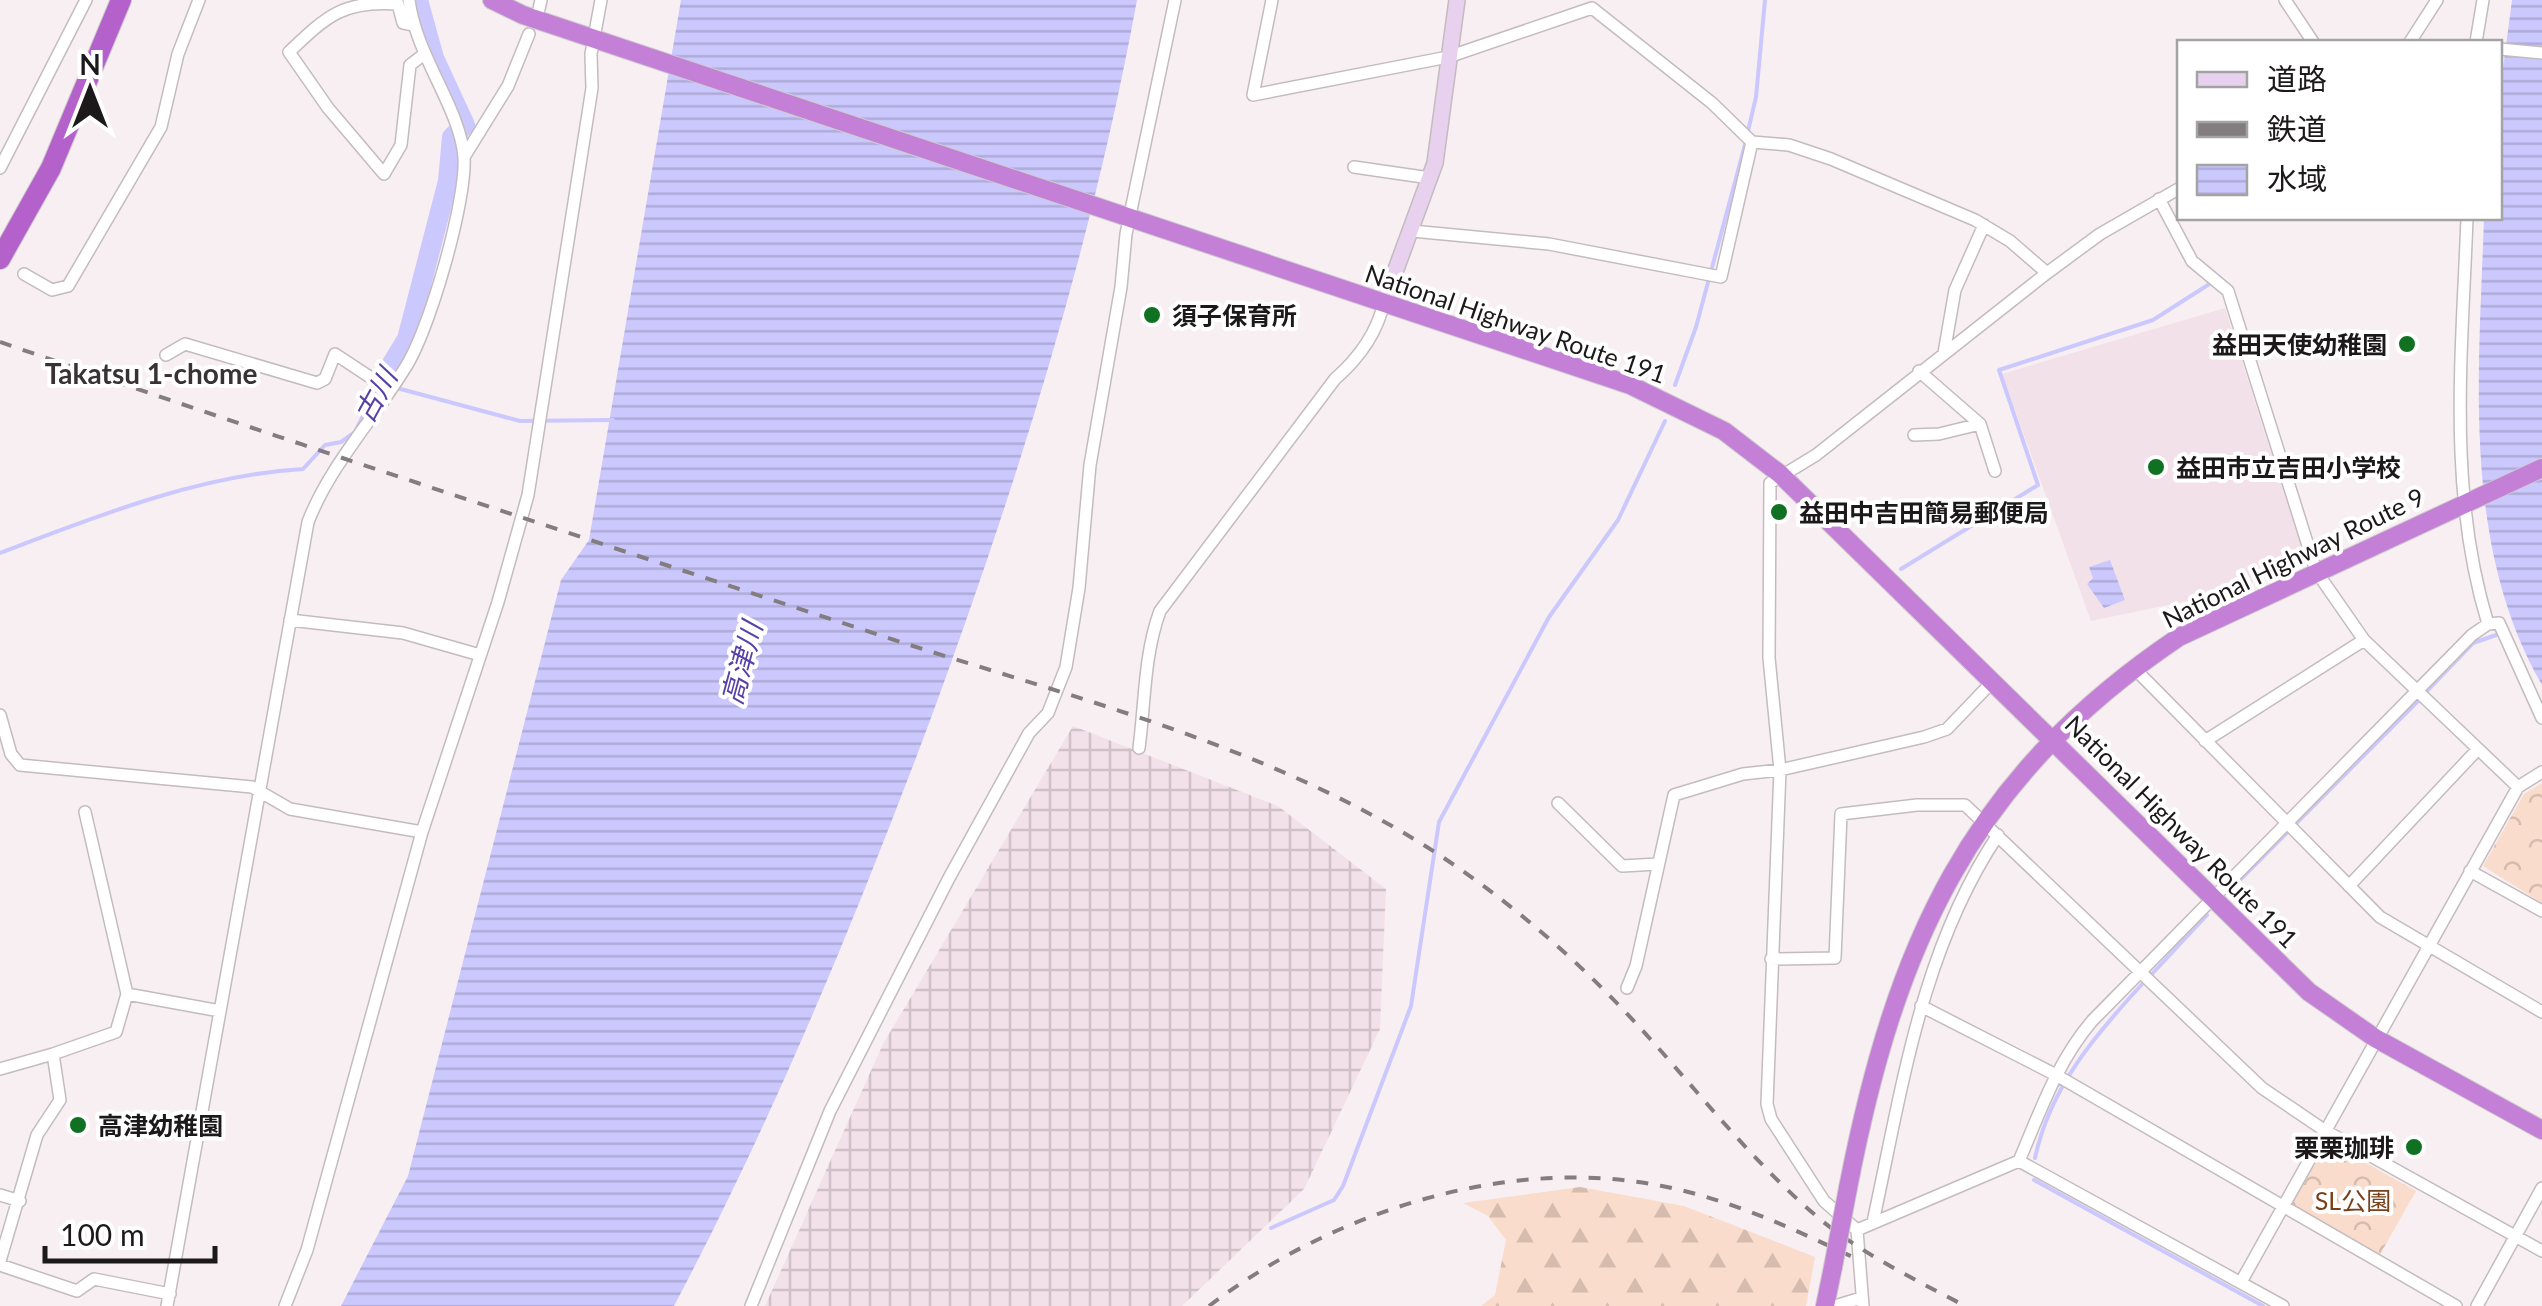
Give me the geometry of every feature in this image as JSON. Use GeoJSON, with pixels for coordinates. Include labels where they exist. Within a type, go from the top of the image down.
{"type":"FeatureCollection","features":[{"type":"Feature","properties":{"kind":"highway"},"geometry":{"type":"LineString","coordinates":[[0,240],[43,161],[108,0]]}},
{"type":"Feature","properties":{"kind":"highway"},"geometry":{"type":"LineString","coordinates":[[0,259],[51,168],[121,0]]}},
{"type":"Feature","properties":{"kind":"highway","name":"National Highway Route 191"},"geometry":{"type":"LineString","coordinates":[[492,0],[599,41],[1630,385],[1724,432],[1780,474],[2309,992],[2375,1038],[2542,1130]]}},
{"type":"Feature","properties":{"kind":"highway","name":"National Highway Route 9"},"geometry":{"type":"LineString","coordinates":[[1825,1306],[1888,1019],[1910,954],[1951,871],[1982,820],[2053,739],[2133,668],[2179,636],[2542,468]]}},
{"type":"Feature","properties":{"kind":"main road"},"geometry":{"type":"LineString","coordinates":[[1384,302],[1430,178],[1456,0]]}},
{"type":"Feature","properties":{"kind":"street"},"geometry":{"type":"LineString","coordinates":[[0,168],[86,0]]}},
{"type":"Feature","properties":{"kind":"street"},"geometry":{"type":"LineString","coordinates":[[24,274],[52,290],[68,286],[162,127],[178,54],[199,0]]}},
{"type":"Feature","properties":{"kind":"street"},"geometry":{"type":"LineString","coordinates":[[412,25],[403,23],[398,4],[372,0],[345,5],[288,52],[328,108],[384,174],[401,145],[410,65],[423,55]]}},
{"type":"Feature","properties":{"kind":"street"},"geometry":{"type":"LineString","coordinates":[[53,1054],[60,1100],[38,1135],[0,1263],[77,1291],[94,1279],[168,1300],[301,550],[316,504],[388,389],[405,369],[422,331],[462,189],[464,157],[412,25],[409,0]]}},
{"type":"Feature","properties":{"kind":"street"},"geometry":{"type":"LineString","coordinates":[[286,1306],[307,1250],[422,832],[528,496],[599,41],[601,0]]}},
{"type":"Feature","properties":{"kind":"street"},"geometry":{"type":"LineString","coordinates":[[751,1306],[830,1111],[958,862],[1029,734],[1048,713],[1066,666],[1079,588],[1090,465],[1128,217],[1175,0]]}},
{"type":"Feature","properties":{"kind":"street"},"geometry":{"type":"LineString","coordinates":[[1272,0],[1253,95],[1448,56],[1592,8],[1687,82],[1752,142],[1789,145],[1831,159],[1984,225],[2047,273]]}},
{"type":"Feature","properties":{"kind":"street"},"geometry":{"type":"LineString","coordinates":[[2284,0],[2313,40]]}},
{"type":"Feature","properties":{"kind":"street"},"geometry":{"type":"LineString","coordinates":[[2411,40],[2437,0]]}},
{"type":"Feature","properties":{"kind":"street"},"geometry":{"type":"LineString","coordinates":[[2476,40],[2482,0]]}},
{"type":"Feature","properties":{"kind":"street"},"geometry":{"type":"LineString","coordinates":[[464,157],[508,86],[529,34]]}},
{"type":"Feature","properties":{"kind":"street"},"geometry":{"type":"LineString","coordinates":[[2502,48],[2542,53]]}},
{"type":"Feature","properties":{"kind":"street"},"geometry":{"type":"LineString","coordinates":[[1412,231],[1549,244],[1721,277],[1752,142]]}},
{"type":"Feature","properties":{"kind":"street"},"geometry":{"type":"LineString","coordinates":[[1354,167],[1430,178]]}},
{"type":"Feature","properties":{"kind":"street"},"geometry":{"type":"LineString","coordinates":[[1835,1306],[1862,1302],[1857,1230],[1824,1201],[1771,1119],[1766,1088],[1780,770],[1769,658],[1770,483],[1816,455],[2047,273],[2177,190]]}},
{"type":"Feature","properties":{"kind":"street"},"geometry":{"type":"LineString","coordinates":[[2159,200],[2192,261],[2228,291],[2316,571],[2364,640],[2518,788]]}},
{"type":"Feature","properties":{"kind":"street"},"geometry":{"type":"LineString","coordinates":[[2468,220],[2458,386],[2468,501],[2488,624]]}},
{"type":"Feature","properties":{"kind":"street"},"geometry":{"type":"LineString","coordinates":[[1944,352],[1955,290],[1984,225]]}},
{"type":"Feature","properties":{"kind":"street"},"geometry":{"type":"LineString","coordinates":[[1139,748],[1146,714],[1148,651],[1160,611],[1334,380],[1354,363],[1379,324],[1384,302]]}},
{"type":"Feature","properties":{"kind":"street"},"geometry":{"type":"LineString","coordinates":[[166,356],[184,344],[317,382],[325,379],[335,354],[388,389]]}},
{"type":"Feature","properties":{"kind":"street"},"geometry":{"type":"LineString","coordinates":[[1920,371],[1980,424],[1995,471]]}},
{"type":"Feature","properties":{"kind":"street"},"geometry":{"type":"LineString","coordinates":[[1914,435],[1939,434],[1980,424]]}},
{"type":"Feature","properties":{"kind":"street"},"geometry":{"type":"LineString","coordinates":[[290,620],[403,633],[480,655]]}},
{"type":"Feature","properties":{"kind":"street"},"geometry":{"type":"LineString","coordinates":[[1857,1230],[2019,1160],[2072,1044],[2210,896],[2488,624],[2499,623],[2542,718]]}},
{"type":"Feature","properties":{"kind":"street"},"geometry":{"type":"LineString","coordinates":[[2205,741],[2364,640]]}},
{"type":"Feature","properties":{"kind":"street"},"geometry":{"type":"LineString","coordinates":[[2133,668],[2380,917],[2426,948],[2542,1012]]}},
{"type":"Feature","properties":{"kind":"street"},"geometry":{"type":"LineString","coordinates":[[1627,988],[1674,795],[1743,774],[1780,770],[1948,729],[1994,680]]}},
{"type":"Feature","properties":{"kind":"street"},"geometry":{"type":"LineString","coordinates":[[0,714],[6,756],[20,765],[40,770],[206,781],[258,791],[290,808],[422,832]]}},
{"type":"Feature","properties":{"kind":"street"},"geometry":{"type":"LineString","coordinates":[[2350,886],[2478,749]]}},
{"type":"Feature","properties":{"kind":"street"},"geometry":{"type":"LineString","coordinates":[[2241,1282],[2518,788],[2542,772]]}},
{"type":"Feature","properties":{"kind":"street"},"geometry":{"type":"LineString","coordinates":[[1558,803],[1622,866],[1658,864]]}},
{"type":"Feature","properties":{"kind":"street"},"geometry":{"type":"LineString","coordinates":[[1771,959],[1834,958],[1841,814],[1917,804],[1965,805],[2262,1088],[2324,1130],[2542,1252]]}},
{"type":"Feature","properties":{"kind":"street"},"geometry":{"type":"LineString","coordinates":[[0,1069],[116,1032],[127,994],[84,812]]}},
{"type":"Feature","properties":{"kind":"street"},"geometry":{"type":"LineString","coordinates":[[1873,1222],[1920,1006],[1962,895],[1998,835]]}},
{"type":"Feature","properties":{"kind":"street"},"geometry":{"type":"LineString","coordinates":[[2470,871],[2542,911]]}},
{"type":"Feature","properties":{"kind":"street"},"geometry":{"type":"LineString","coordinates":[[127,994],[220,1012]]}},
{"type":"Feature","properties":{"kind":"street"},"geometry":{"type":"LineString","coordinates":[[1920,1006],[2056,1075],[2456,1306]]}},
{"type":"Feature","properties":{"kind":"street"},"geometry":{"type":"LineString","coordinates":[[2019,1160],[2283,1306]]}},
{"type":"Feature","properties":{"kind":"street"},"geometry":{"type":"LineString","coordinates":[[2477,1306],[2542,1188]]}},
{"type":"Feature","properties":{"kind":"street"},"geometry":{"type":"LineString","coordinates":[[0,1195],[20,1201]]}},
{"type":"Feature","properties":{"kind":"shaded area","name":"益田市立吉田小学校"},"geometry":{"type":"Polygon","coordinates":[[[2225,308],[2305,559],[2231,592],[2091,621],[2002,374],[2225,308]]]}},
{"type":"Feature","properties":{"kind":"shaded area"},"geometry":{"type":"Polygon","coordinates":[[[1073,726],[1278,806],[1386,889],[1380,1029],[1304,1189],[1182,1306],[765,1306],[883,1044],[1073,726]]]}},
{"type":"Feature","properties":{"kind":"green space"},"geometry":{"type":"Polygon","coordinates":[[[2542,783],[2542,903],[2483,866],[2524,794],[2542,783]]]}},
{"type":"Feature","properties":{"kind":"green space","name":"SL公園"},"geometry":{"type":"Polygon","coordinates":[[[2328,1142],[2416,1191],[2378,1258],[2290,1208],[2328,1142]]]}},
{"type":"Feature","properties":{"kind":"green space"},"geometry":{"type":"Polygon","coordinates":[[[1580,1187],[1684,1206],[1815,1257],[1806,1306],[1481,1306],[1495,1295],[1506,1240],[1488,1216],[1463,1203],[1580,1187]]]}},
{"type":"Feature","properties":{"kind":"water","name":"高津川"},"geometry":{"type":"Polygon","coordinates":[[[681,0],[1137,0],[1075,274],[1022,453],[963,630],[903,793],[812,1016],[746,1163],[674,1306],[341,1306],[408,1176],[561,580],[589,540],[681,0]]]}},
{"type":"Feature","properties":{"kind":"water"},"geometry":{"type":"Polygon","coordinates":[[[2512,0],[2542,0],[2542,685],[2516,631],[2498,574],[2481,457],[2484,220],[2502,220],[2502,76],[2512,0]]]}},
{"type":"Feature","properties":{"kind":"water"},"geometry":{"type":"Polygon","coordinates":[[[2110,560],[2125,600],[2104,608],[2087,584],[2093,578],[2089,567],[2110,560]]]}},
{"type":"Feature","properties":{"kind":"waterway","name":"古川"},"geometry":{"type":"LineString","coordinates":[[377,388],[407,339],[448,181],[452,137],[465,125],[434,58],[418,0]]}},
{"type":"Feature","properties":{"kind":"waterway"},"geometry":{"type":"LineString","coordinates":[[1748,131],[1756,97],[1765,0]]}},
{"type":"Feature","properties":{"kind":"waterway"},"geometry":{"type":"LineString","coordinates":[[1675,385],[1696,327],[1746,141]]}},
{"type":"Feature","properties":{"kind":"waterway"},"geometry":{"type":"LineString","coordinates":[[1901,569],[2038,485],[1999,370],[2153,320],[2211,283]]}},
{"type":"Feature","properties":{"kind":"waterway","name":"古川"},"geometry":{"type":"LineString","coordinates":[[0,553],[187,488],[303,469],[325,445],[341,442],[355,432],[377,388]]}},
{"type":"Feature","properties":{"kind":"waterway"},"geometry":{"type":"LineString","coordinates":[[397,388],[520,421],[613,420]]}},
{"type":"Feature","properties":{"kind":"waterway"},"geometry":{"type":"LineString","coordinates":[[1271,1228],[1334,1200],[1343,1186],[1411,1006],[1439,822],[1549,617],[1618,520],[1665,421]]}},
{"type":"Feature","properties":{"kind":"waterway"},"geometry":{"type":"LineString","coordinates":[[2426,692],[2473,643],[2499,634]]}},
{"type":"Feature","properties":{"kind":"waterway"},"geometry":{"type":"LineString","coordinates":[[2229,891],[2420,699]]}},
{"type":"Feature","properties":{"kind":"waterway"},"geometry":{"type":"LineString","coordinates":[[2151,975],[2207,915]]}},
{"type":"Feature","properties":{"kind":"waterway"},"geometry":{"type":"LineString","coordinates":[[2035,1158],[2063,1085],[2092,1042],[2144,982]]}},
{"type":"Feature","properties":{"kind":"waterway"},"geometry":{"type":"LineString","coordinates":[[2034,1180],[2263,1306]]}},
{"type":"Feature","properties":{"kind":"railway"},"geometry":{"type":"LineString","coordinates":[[0,342],[551,527],[1149,721],[1215,744],[1343,800],[1458,868],[1559,948],[1633,1020],[1764,1166],[1821,1220],[1873,1256],[1965,1306]]}},
{"type":"Feature","properties":{"kind":"railway"},"geometry":{"type":"LineString","coordinates":[[1209,1306],[1310,1243],[1366,1219],[1424,1199],[1543,1178],[1603,1178],[1688,1192],[1764,1217],[1861,1261]]}},
{"type":"Feature","properties":{"kind":"place","name":"須子保育所"},"geometry":{"type":"Point","coordinates":[1152,315]}},
{"type":"Feature","properties":{"kind":"place","name":"益田天使幼稚園"},"geometry":{"type":"Point","coordinates":[2407,344]}},
{"type":"Feature","properties":{"kind":"place","name":"益田市立吉田小学校"},"geometry":{"type":"Point","coordinates":[2156,467]}},
{"type":"Feature","properties":{"kind":"place","name":"益田中吉田簡易郵便局"},"geometry":{"type":"Point","coordinates":[1779,512]}},
{"type":"Feature","properties":{"kind":"place","name":"高津幼稚園"},"geometry":{"type":"Point","coordinates":[78,1125]}},
{"type":"Feature","properties":{"kind":"place","name":"栗栗珈琲"},"geometry":{"type":"Point","coordinates":[2414,1147]}},
{"type":"Feature","properties":{"kind":"district","name":"Takatsu 1-chome"},"geometry":{"type":"Point","coordinates":[151,373]}}]}
